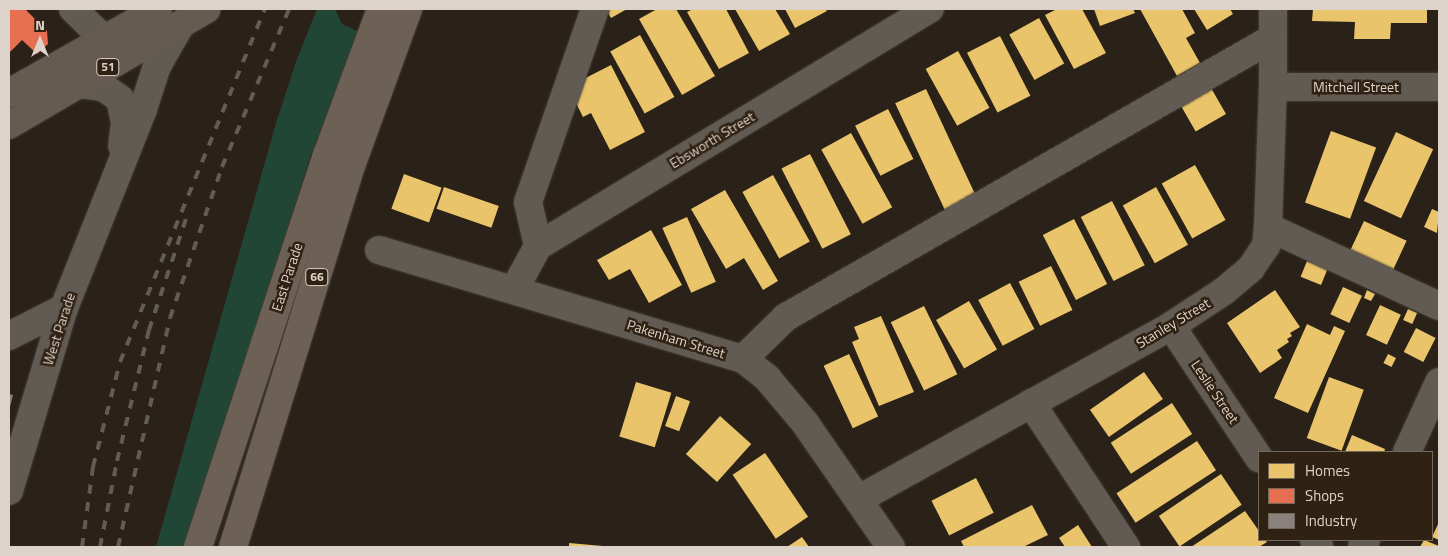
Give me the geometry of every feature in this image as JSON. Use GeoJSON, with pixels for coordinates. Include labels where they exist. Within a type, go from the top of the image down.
{"type":"FeatureCollection","features":[{"type":"Feature","properties":{"kind":"highway","name":"East Parade"},"geometry":{"type":"LineString","coordinates":[[233,547],[351,166],[408,9]]}},
{"type":"Feature","properties":{"kind":"highway","name":"East Parade"},"geometry":{"type":"LineString","coordinates":[[198,547],[327,155],[379,11]]}},
{"type":"Feature","properties":{"kind":"main road","name":"51"},"geometry":{"type":"LineString","coordinates":[[9,94],[158,9]]}},
{"type":"Feature","properties":{"kind":"main road","name":"51"},"geometry":{"type":"LineString","coordinates":[[9,125],[207,9]]}},
{"type":"Feature","properties":{"kind":"street"},"geometry":{"type":"LineString","coordinates":[[73,9],[104,39]]}},
{"type":"Feature","properties":{"kind":"street"},"geometry":{"type":"LineString","coordinates":[[514,290],[538,246],[528,202],[595,9]]}},
{"type":"Feature","properties":{"kind":"street","name":"Ebsworth Street"},"geometry":{"type":"LineString","coordinates":[[538,246],[930,9]]}},
{"type":"Feature","properties":{"kind":"street","name":"Stanley Street"},"geometry":{"type":"LineString","coordinates":[[859,499],[1171,326],[1224,291],[1251,268],[1266,246],[1268,227],[1274,87],[1274,9]]}},
{"type":"Feature","properties":{"kind":"street","name":"West Parade"},"geometry":{"type":"LineString","coordinates":[[9,491],[64,308],[119,170],[157,66],[181,24]]}},
{"type":"Feature","properties":{"kind":"street"},"geometry":{"type":"LineString","coordinates":[[743,359],[786,317],[1274,38]]}},
{"type":"Feature","properties":{"kind":"street","name":"West Parade"},"geometry":{"type":"LineString","coordinates":[[78,84],[103,87],[120,99],[125,123],[119,170]]}},
{"type":"Feature","properties":{"kind":"street","name":"Mitchell Street"},"geometry":{"type":"LineString","coordinates":[[1274,87],[1439,87]]}},
{"type":"Feature","properties":{"kind":"street"},"geometry":{"type":"LineString","coordinates":[[1268,227],[1439,306]]}},
{"type":"Feature","properties":{"kind":"street","name":"Pakenham Street"},"geometry":{"type":"LineString","coordinates":[[379,250],[743,359],[767,378],[805,422],[891,547]]}},
{"type":"Feature","properties":{"kind":"street"},"geometry":{"type":"LineString","coordinates":[[9,336],[64,308]]}},
{"type":"Feature","properties":{"kind":"street","name":"Leslie Street"},"geometry":{"type":"LineString","coordinates":[[1171,326],[1258,456]]}},
{"type":"Feature","properties":{"kind":"street"},"geometry":{"type":"LineString","coordinates":[[1407,451],[1439,382]]}},
{"type":"Feature","properties":{"kind":"street"},"geometry":{"type":"LineString","coordinates":[[1031,403],[1126,547]]}},
{"type":"Feature","properties":{"kind":"green space"},"geometry":{"type":"Polygon","coordinates":[[[317,9],[335,9],[342,24],[359,32],[310,157],[194,547],[156,547],[276,123],[297,59],[317,9]]]}},
{"type":"Feature","properties":{"kind":"building: Homes"},"geometry":{"type":"Polygon","coordinates":[[[606,9],[627,9],[611,18],[606,9]]]}},
{"type":"Feature","properties":{"kind":"building: Homes"},"geometry":{"type":"Polygon","coordinates":[[[657,9],[676,9],[715,76],[682,95],[639,19],[657,9]]]}},
{"type":"Feature","properties":{"kind":"building: Homes"},"geometry":{"type":"Polygon","coordinates":[[[693,9],[726,9],[749,53],[719,69],[687,12],[693,9]]]}},
{"type":"Feature","properties":{"kind":"building: Homes"},"geometry":{"type":"Polygon","coordinates":[[[735,9],[775,9],[790,34],[759,51],[735,9]]]}},
{"type":"Feature","properties":{"kind":"building: Homes"},"geometry":{"type":"Polygon","coordinates":[[[785,9],[825,9],[827,11],[795,28],[785,9]]]}},
{"type":"Feature","properties":{"kind":"building: Homes"},"geometry":{"type":"Polygon","coordinates":[[[1057,9],[1082,9],[1106,53],[1074,69],[1045,15],[1057,9]]]}},
{"type":"Feature","properties":{"kind":"building: Homes"},"geometry":{"type":"Polygon","coordinates":[[[1094,9],[1133,9],[1135,13],[1100,26],[1094,9]]]}},
{"type":"Feature","properties":{"kind":"building: Homes"},"geometry":{"type":"Polygon","coordinates":[[[1140,9],[1182,9],[1195,33],[1186,38],[1200,63],[1177,76],[1140,9]]]}},
{"type":"Feature","properties":{"kind":"building: Homes"},"geometry":{"type":"Polygon","coordinates":[[[1194,9],[1230,9],[1233,14],[1207,30],[1194,9]]]}},
{"type":"Feature","properties":{"kind":"building: Homes"},"geometry":{"type":"Polygon","coordinates":[[[1313,9],[1427,9],[1427,23],[1391,23],[1390,39],[1354,39],[1355,22],[1312,21],[1313,9]]]}},
{"type":"Feature","properties":{"kind":"building: Homes"},"geometry":{"type":"Polygon","coordinates":[[[1039,18],[1064,63],[1034,80],[1009,34],[1039,18]]]}},
{"type":"Feature","properties":{"kind":"building: Homes"},"geometry":{"type":"Polygon","coordinates":[[[640,35],[674,97],[645,114],[610,51],[640,35]]]}},
{"type":"Feature","properties":{"kind":"building: Homes"},"geometry":{"type":"Polygon","coordinates":[[[1000,36],[1030,96],[997,112],[967,53],[1000,36]]]}},
{"type":"Feature","properties":{"kind":"building: Homes"},"geometry":{"type":"Polygon","coordinates":[[[958,51],[990,108],[957,126],[926,69],[958,51]]]}},
{"type":"Feature","properties":{"kind":"building: Homes"},"geometry":{"type":"Polygon","coordinates":[[[611,65],[645,132],[610,150],[591,113],[583,117],[568,87],[611,65]]]}},
{"type":"Feature","properties":{"kind":"building: Homes"},"geometry":{"type":"Polygon","coordinates":[[[1207,81],[1226,114],[1196,131],[1177,98],[1207,81]]]}},
{"type":"Feature","properties":{"kind":"building: Homes"},"geometry":{"type":"Polygon","coordinates":[[[926,89],[975,195],[945,209],[895,103],[926,89]]]}},
{"type":"Feature","properties":{"kind":"building: Homes"},"geometry":{"type":"Polygon","coordinates":[[[888,109],[913,159],[880,176],[855,126],[888,109]]]}},
{"type":"Feature","properties":{"kind":"building: Homes"},"geometry":{"type":"Polygon","coordinates":[[[1331,131],[1376,147],[1350,219],[1305,202],[1331,131]]]}},
{"type":"Feature","properties":{"kind":"building: Homes"},"geometry":{"type":"Polygon","coordinates":[[[1396,132],[1433,149],[1401,218],[1364,201],[1396,132]]]}},
{"type":"Feature","properties":{"kind":"building: Homes"},"geometry":{"type":"Polygon","coordinates":[[[851,133],[892,207],[862,224],[821,149],[851,133]]]}},
{"type":"Feature","properties":{"kind":"building: Homes"},"geometry":{"type":"Polygon","coordinates":[[[810,154],[851,234],[822,249],[781,169],[810,154]]]}},
{"type":"Feature","properties":{"kind":"building: Homes"},"geometry":{"type":"Polygon","coordinates":[[[1195,165],[1226,220],[1192,239],[1162,183],[1195,165]]]}},
{"type":"Feature","properties":{"kind":"building: Homes"},"geometry":{"type":"Polygon","coordinates":[[[404,174],[442,188],[429,222],[391,209],[404,174]]]}},
{"type":"Feature","properties":{"kind":"building: Homes"},"geometry":{"type":"Polygon","coordinates":[[[773,175],[810,241],[779,258],[742,192],[773,175]]]}},
{"type":"Feature","properties":{"kind":"building: Homes"},"geometry":{"type":"Polygon","coordinates":[[[444,187],[499,206],[491,228],[437,209],[444,187]]]}},
{"type":"Feature","properties":{"kind":"building: Homes"},"geometry":{"type":"Polygon","coordinates":[[[1156,187],[1188,245],[1155,263],[1123,205],[1156,187]]]}},
{"type":"Feature","properties":{"kind":"building: Homes"},"geometry":{"type":"Polygon","coordinates":[[[725,190],[778,281],[763,290],[744,258],[726,269],[691,209],[725,190]]]}},
{"type":"Feature","properties":{"kind":"building: Homes"},"geometry":{"type":"Polygon","coordinates":[[[1112,201],[1145,265],[1114,281],[1081,217],[1112,201]]]}},
{"type":"Feature","properties":{"kind":"building: Homes"},"geometry":{"type":"Polygon","coordinates":[[[1432,209],[1439,212],[1437,233],[1424,227],[1432,209]]]}},
{"type":"Feature","properties":{"kind":"building: Homes"},"geometry":{"type":"Polygon","coordinates":[[[687,217],[716,282],[691,293],[662,228],[687,217]]]}},
{"type":"Feature","properties":{"kind":"building: Homes"},"geometry":{"type":"Polygon","coordinates":[[[1074,219],[1107,284],[1076,300],[1043,235],[1074,219]]]}},
{"type":"Feature","properties":{"kind":"building: Homes"},"geometry":{"type":"Polygon","coordinates":[[[1364,221],[1407,241],[1388,280],[1346,260],[1364,221]]]}},
{"type":"Feature","properties":{"kind":"building: Homes"},"geometry":{"type":"Polygon","coordinates":[[[651,230],[682,285],[649,303],[630,269],[609,280],[597,260],[651,230]]]}},
{"type":"Feature","properties":{"kind":"building: Homes"},"geometry":{"type":"Polygon","coordinates":[[[1307,261],[1327,269],[1321,285],[1301,277],[1307,261]]]}},
{"type":"Feature","properties":{"kind":"building: Homes"},"geometry":{"type":"Polygon","coordinates":[[[1051,266],[1072,310],[1040,326],[1019,282],[1051,266]]]}},
{"type":"Feature","properties":{"kind":"building: Homes"},"geometry":{"type":"Polygon","coordinates":[[[1010,283],[1034,329],[1003,346],[978,300],[1010,283]]]}},
{"type":"Feature","properties":{"kind":"building: Homes"},"geometry":{"type":"Polygon","coordinates":[[[1343,287],[1362,296],[1349,323],[1330,314],[1343,287]]]}},
{"type":"Feature","properties":{"kind":"building: Homes"},"geometry":{"type":"Polygon","coordinates":[[[1275,290],[1300,327],[1290,333],[1292,336],[1287,339],[1289,342],[1277,350],[1282,358],[1260,373],[1227,323],[1275,290]]]}},
{"type":"Feature","properties":{"kind":"building: Homes"},"geometry":{"type":"Polygon","coordinates":[[[1367,290],[1375,294],[1371,301],[1364,298],[1367,290]]]}},
{"type":"Feature","properties":{"kind":"building: Homes"},"geometry":{"type":"Polygon","coordinates":[[[969,301],[997,349],[964,368],[936,320],[969,301]]]}},
{"type":"Feature","properties":{"kind":"building: Homes"},"geometry":{"type":"Polygon","coordinates":[[[1380,305],[1401,315],[1387,345],[1366,335],[1380,305]]]}},
{"type":"Feature","properties":{"kind":"building: Homes"},"geometry":{"type":"Polygon","coordinates":[[[924,306],[957,374],[924,391],[891,322],[924,306]]]}},
{"type":"Feature","properties":{"kind":"building: Homes"},"geometry":{"type":"Polygon","coordinates":[[[1408,309],[1417,313],[1412,324],[1403,320],[1408,309]]]}},
{"type":"Feature","properties":{"kind":"building: Homes"},"geometry":{"type":"Polygon","coordinates":[[[881,316],[914,392],[879,406],[852,342],[859,339],[854,327],[881,316]]]}},
{"type":"Feature","properties":{"kind":"building: Homes"},"geometry":{"type":"Polygon","coordinates":[[[1307,324],[1330,335],[1334,326],[1345,331],[1308,413],[1274,398],[1307,324]]]}},
{"type":"Feature","properties":{"kind":"building: Homes"},"geometry":{"type":"Polygon","coordinates":[[[1416,328],[1436,338],[1423,362],[1404,352],[1416,328]]]}},
{"type":"Feature","properties":{"kind":"building: Homes"},"geometry":{"type":"Polygon","coordinates":[[[849,354],[878,417],[853,428],[824,366],[849,354]]]}},
{"type":"Feature","properties":{"kind":"building: Homes"},"geometry":{"type":"Polygon","coordinates":[[[1388,354],[1396,358],[1391,367],[1383,363],[1388,354]]]}},
{"type":"Feature","properties":{"kind":"building: Homes"},"geometry":{"type":"Polygon","coordinates":[[[1144,372],[1163,399],[1109,437],[1090,410],[1144,372]]]}},
{"type":"Feature","properties":{"kind":"building: Homes"},"geometry":{"type":"Polygon","coordinates":[[[1329,377],[1364,390],[1342,451],[1307,438],[1329,377]]]}},
{"type":"Feature","properties":{"kind":"building: Homes"},"geometry":{"type":"Polygon","coordinates":[[[636,382],[671,393],[655,447],[619,437],[636,382]]]}},
{"type":"Feature","properties":{"kind":"building: Homes"},"geometry":{"type":"Polygon","coordinates":[[[676,396],[690,401],[679,431],[665,426],[676,396]]]}},
{"type":"Feature","properties":{"kind":"building: Homes"},"geometry":{"type":"Polygon","coordinates":[[[1172,403],[1192,434],[1131,474],[1111,443],[1172,403]]]}},
{"type":"Feature","properties":{"kind":"building: Homes"},"geometry":{"type":"Polygon","coordinates":[[[720,416],[751,444],[717,482],[686,454],[720,416]]]}},
{"type":"Feature","properties":{"kind":"building: Homes"},"geometry":{"type":"Polygon","coordinates":[[[1352,435],[1385,449],[1384,451],[1345,451],[1352,435]]]}},
{"type":"Feature","properties":{"kind":"building: Homes"},"geometry":{"type":"Polygon","coordinates":[[[1197,441],[1216,470],[1136,523],[1116,493],[1197,441]]]}},
{"type":"Feature","properties":{"kind":"building: Homes"},"geometry":{"type":"Polygon","coordinates":[[[765,453],[808,517],[776,539],[733,475],[765,453]]]}},
{"type":"Feature","properties":{"kind":"building: Homes"},"geometry":{"type":"Polygon","coordinates":[[[1221,474],[1242,505],[1180,547],[1159,516],[1221,474]]]}},
{"type":"Feature","properties":{"kind":"building: Homes"},"geometry":{"type":"Polygon","coordinates":[[[976,478],[994,513],[949,535],[931,501],[976,478]]]}},
{"type":"Feature","properties":{"kind":"building: Homes"},"geometry":{"type":"Polygon","coordinates":[[[1032,505],[1048,535],[1023,547],[964,547],[961,541],[1032,505]]]}},
{"type":"Feature","properties":{"kind":"building: Homes"},"geometry":{"type":"Polygon","coordinates":[[[1245,511],[1258,530],[1258,541],[1267,542],[1259,547],[1191,547],[1245,511]]]}},
{"type":"Feature","properties":{"kind":"building: Homes"},"geometry":{"type":"Polygon","coordinates":[[[1439,522],[1439,540],[1433,537],[1439,522]]]}},
{"type":"Feature","properties":{"kind":"building: Homes"},"geometry":{"type":"Polygon","coordinates":[[[1078,525],[1092,547],[1065,547],[1059,538],[1078,525]]]}},
{"type":"Feature","properties":{"kind":"building: Homes"},"geometry":{"type":"Polygon","coordinates":[[[802,537],[809,547],[787,547],[802,537]]]}},
{"type":"Feature","properties":{"kind":"building: Homes"},"geometry":{"type":"Polygon","coordinates":[[[1423,541],[1439,546],[1439,547],[1420,547],[1423,541]]]}},
{"type":"Feature","properties":{"kind":"building: Homes"},"geometry":{"type":"Polygon","coordinates":[[[569,543],[603,546],[603,547],[569,547],[569,543]]]}},
{"type":"Feature","properties":{"kind":"building: Shops"},"geometry":{"type":"Polygon","coordinates":[[[9,9],[25,9],[47,31],[48,44],[37,54],[22,40],[9,53],[9,9]]]}},
{"type":"Feature","properties":{"kind":"building: Industry"},"geometry":{"type":"Polygon","coordinates":[[[9,394],[13,395],[9,411],[9,394]]]}},
{"type":"Feature","properties":{"kind":"railway"},"geometry":{"type":"LineString","coordinates":[[82,547],[93,467],[120,362],[265,9]]}},
{"type":"Feature","properties":{"kind":"railway"},"geometry":{"type":"LineString","coordinates":[[118,547],[170,318],[222,167],[289,9]]}},
{"type":"Feature","properties":{"kind":"railway"},"geometry":{"type":"LineString","coordinates":[[100,547],[117,461],[149,330],[187,216]]}}]}
